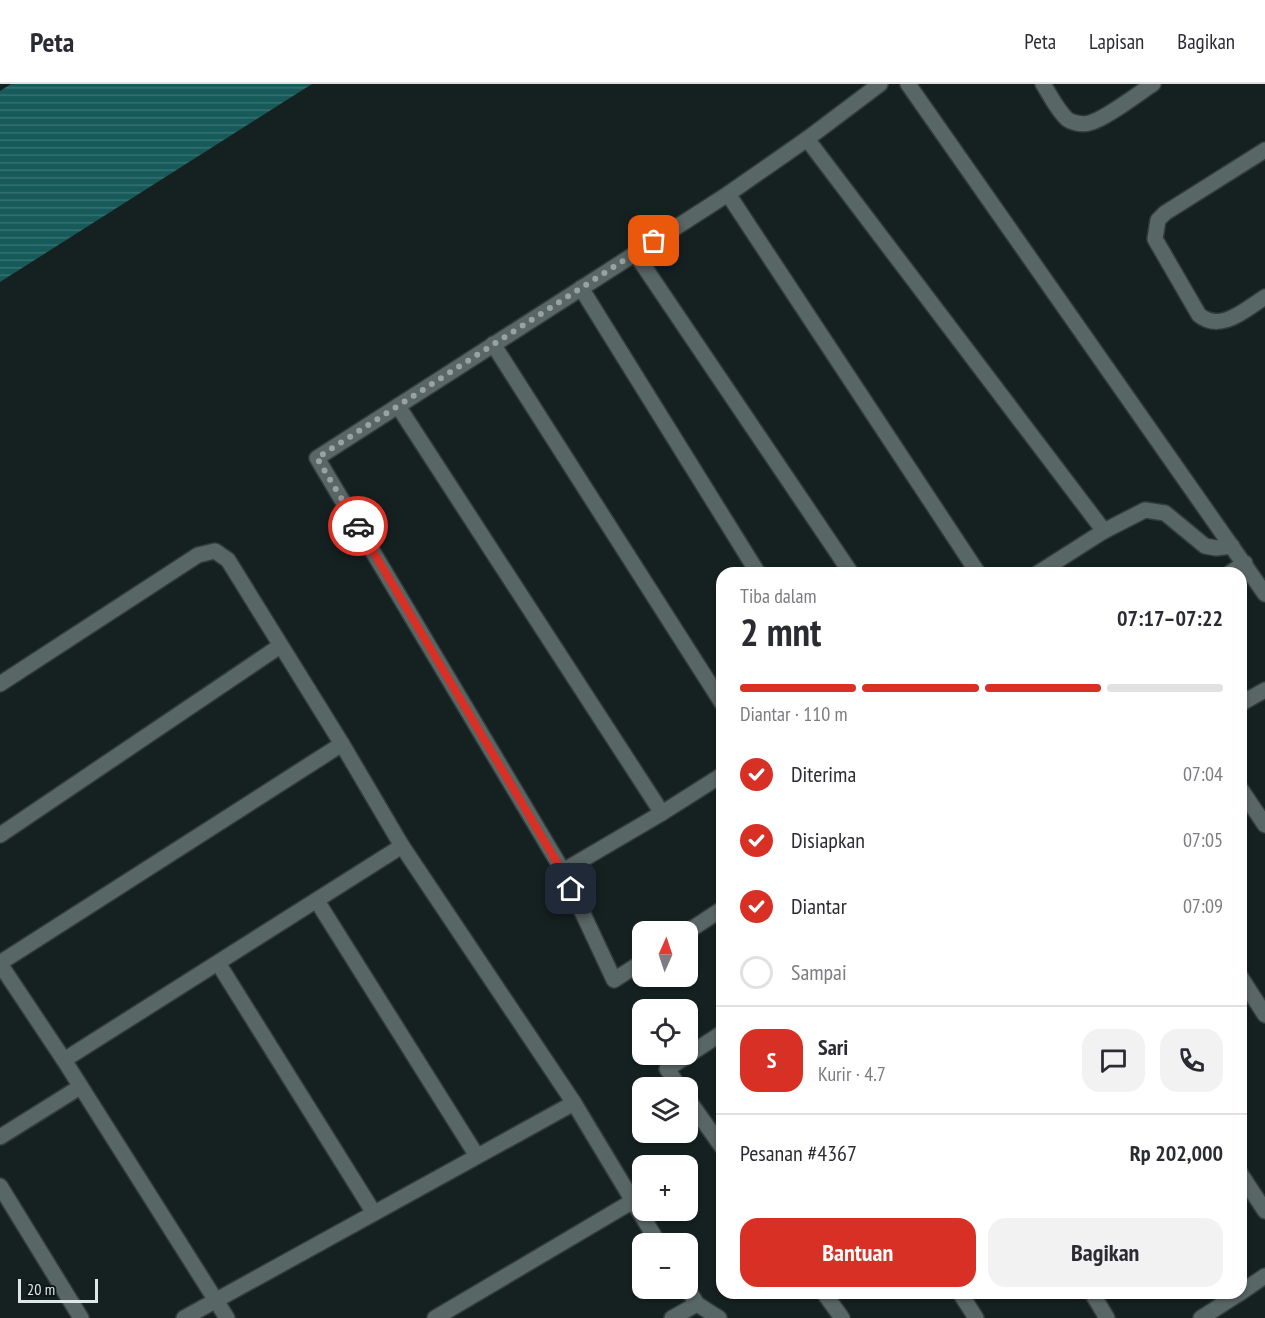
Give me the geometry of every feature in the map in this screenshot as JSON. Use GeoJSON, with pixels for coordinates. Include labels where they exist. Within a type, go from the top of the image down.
{"type":"FeatureCollection","features":[{"type":"Feature","properties":{"kind":"street"},"geometry":{"type":"LineString","coordinates":[[632,968],[614,980],[562,871],[317,458],[728,194],[880,84]]}},
{"type":"Feature","properties":{"kind":"street"},"geometry":{"type":"LineString","coordinates":[[908,84],[1265,594]]}},
{"type":"Feature","properties":{"kind":"street"},"geometry":{"type":"LineString","coordinates":[[1043,84],[1063,114],[1069,120],[1079,124],[1089,123],[1101,117],[1153,84]]}},
{"type":"Feature","properties":{"kind":"street"},"geometry":{"type":"LineString","coordinates":[[807,139],[1104,531]]}},
{"type":"Feature","properties":{"kind":"street"},"geometry":{"type":"LineString","coordinates":[[1265,150],[1165,213],[1158,220],[1155,239],[1199,315],[1206,321],[1230,319],[1265,297]]}},
{"type":"Feature","properties":{"kind":"street"},"geometry":{"type":"LineString","coordinates":[[728,194],[974,567]]}},
{"type":"Feature","properties":{"kind":"street"},"geometry":{"type":"LineString","coordinates":[[635,253],[847,567]]}},
{"type":"Feature","properties":{"kind":"street"},"geometry":{"type":"LineString","coordinates":[[580,288],[754,567]]}},
{"type":"Feature","properties":{"kind":"street"},"geometry":{"type":"LineString","coordinates":[[493,344],[716,695]]}},
{"type":"Feature","properties":{"kind":"street"},"geometry":{"type":"LineString","coordinates":[[398,406],[662,813]]}},
{"type":"Feature","properties":{"kind":"street"},"geometry":{"type":"LineString","coordinates":[[1047,567],[1104,531],[1145,510],[1165,513],[1206,546],[1216,548],[1232,546]]}},
{"type":"Feature","properties":{"kind":"street"},"geometry":{"type":"LineString","coordinates":[[0,684],[198,555],[215,551],[228,560],[402,846],[574,1102],[632,1199]]}},
{"type":"Feature","properties":{"kind":"street"},"geometry":{"type":"LineString","coordinates":[[1239,567],[1245,563]]}},
{"type":"Feature","properties":{"kind":"street"},"geometry":{"type":"LineString","coordinates":[[0,835],[280,646]]}},
{"type":"Feature","properties":{"kind":"street"},"geometry":{"type":"LineString","coordinates":[[1247,700],[1265,690]]}},
{"type":"Feature","properties":{"kind":"street"},"geometry":{"type":"LineString","coordinates":[[227,1318],[64,1060],[2,971],[342,744]]}},
{"type":"Feature","properties":{"kind":"street"},"geometry":{"type":"LineString","coordinates":[[562,871],[716,779]]}},
{"type":"Feature","properties":{"kind":"street"},"geometry":{"type":"LineString","coordinates":[[1247,798],[1265,825]]}},
{"type":"Feature","properties":{"kind":"street"},"geometry":{"type":"LineString","coordinates":[[64,1060],[402,846]]}},
{"type":"Feature","properties":{"kind":"street"},"geometry":{"type":"LineString","coordinates":[[317,901],[477,1156]]}},
{"type":"Feature","properties":{"kind":"street"},"geometry":{"type":"LineString","coordinates":[[698,925],[716,913]]}},
{"type":"Feature","properties":{"kind":"street"},"geometry":{"type":"LineString","coordinates":[[218,963],[374,1213]]}},
{"type":"Feature","properties":{"kind":"street"},"geometry":{"type":"LineString","coordinates":[[1247,987],[1265,1015]]}},
{"type":"Feature","properties":{"kind":"street"},"geometry":{"type":"LineString","coordinates":[[672,1077],[667,1069],[716,1037]]}},
{"type":"Feature","properties":{"kind":"street"},"geometry":{"type":"LineString","coordinates":[[0,1137],[80,1087]]}},
{"type":"Feature","properties":{"kind":"street"},"geometry":{"type":"LineString","coordinates":[[184,1318],[574,1102]]}},
{"type":"Feature","properties":{"kind":"street"},"geometry":{"type":"LineString","coordinates":[[698,1113],[716,1139]]}},
{"type":"Feature","properties":{"kind":"street"},"geometry":{"type":"LineString","coordinates":[[1247,1184],[1265,1212]]}},
{"type":"Feature","properties":{"kind":"street"},"geometry":{"type":"LineString","coordinates":[[0,1186],[81,1318]]}},
{"type":"Feature","properties":{"kind":"street"},"geometry":{"type":"LineString","coordinates":[[435,1318],[632,1202]]}},
{"type":"Feature","properties":{"kind":"street"},"geometry":{"type":"LineString","coordinates":[[1247,1288],[1265,1276]]}},
{"type":"Feature","properties":{"kind":"street"},"geometry":{"type":"LineString","coordinates":[[694,1299],[697,1304],[719,1318]]}},
{"type":"Feature","properties":{"kind":"street"},"geometry":{"type":"LineString","coordinates":[[828,1299],[842,1318]]}},
{"type":"Feature","properties":{"kind":"street"},"geometry":{"type":"LineString","coordinates":[[964,1299],[976,1318]]}},
{"type":"Feature","properties":{"kind":"street"},"geometry":{"type":"LineString","coordinates":[[1096,1299],[1107,1318]]}},
{"type":"Feature","properties":{"kind":"street"},"geometry":{"type":"LineString","coordinates":[[1201,1318],[1230,1299]]}},
{"type":"Feature","properties":{"kind":"street"},"geometry":{"type":"LineString","coordinates":[[672,1318],[697,1304]]}},
{"type":"Feature","properties":{"kind":"water"},"geometry":{"type":"Polygon","coordinates":[[[11,84],[312,84],[0,282],[0,91],[11,84]]]}},
{"type":"Feature","properties":{"kind":"way so far"},"geometry":{"type":"LineString","coordinates":[[358,526],[317,458],[654,241]]}},
{"type":"Feature","properties":{"kind":"route"},"geometry":{"type":"LineString","coordinates":[[358,526],[571,889]]}}]}
